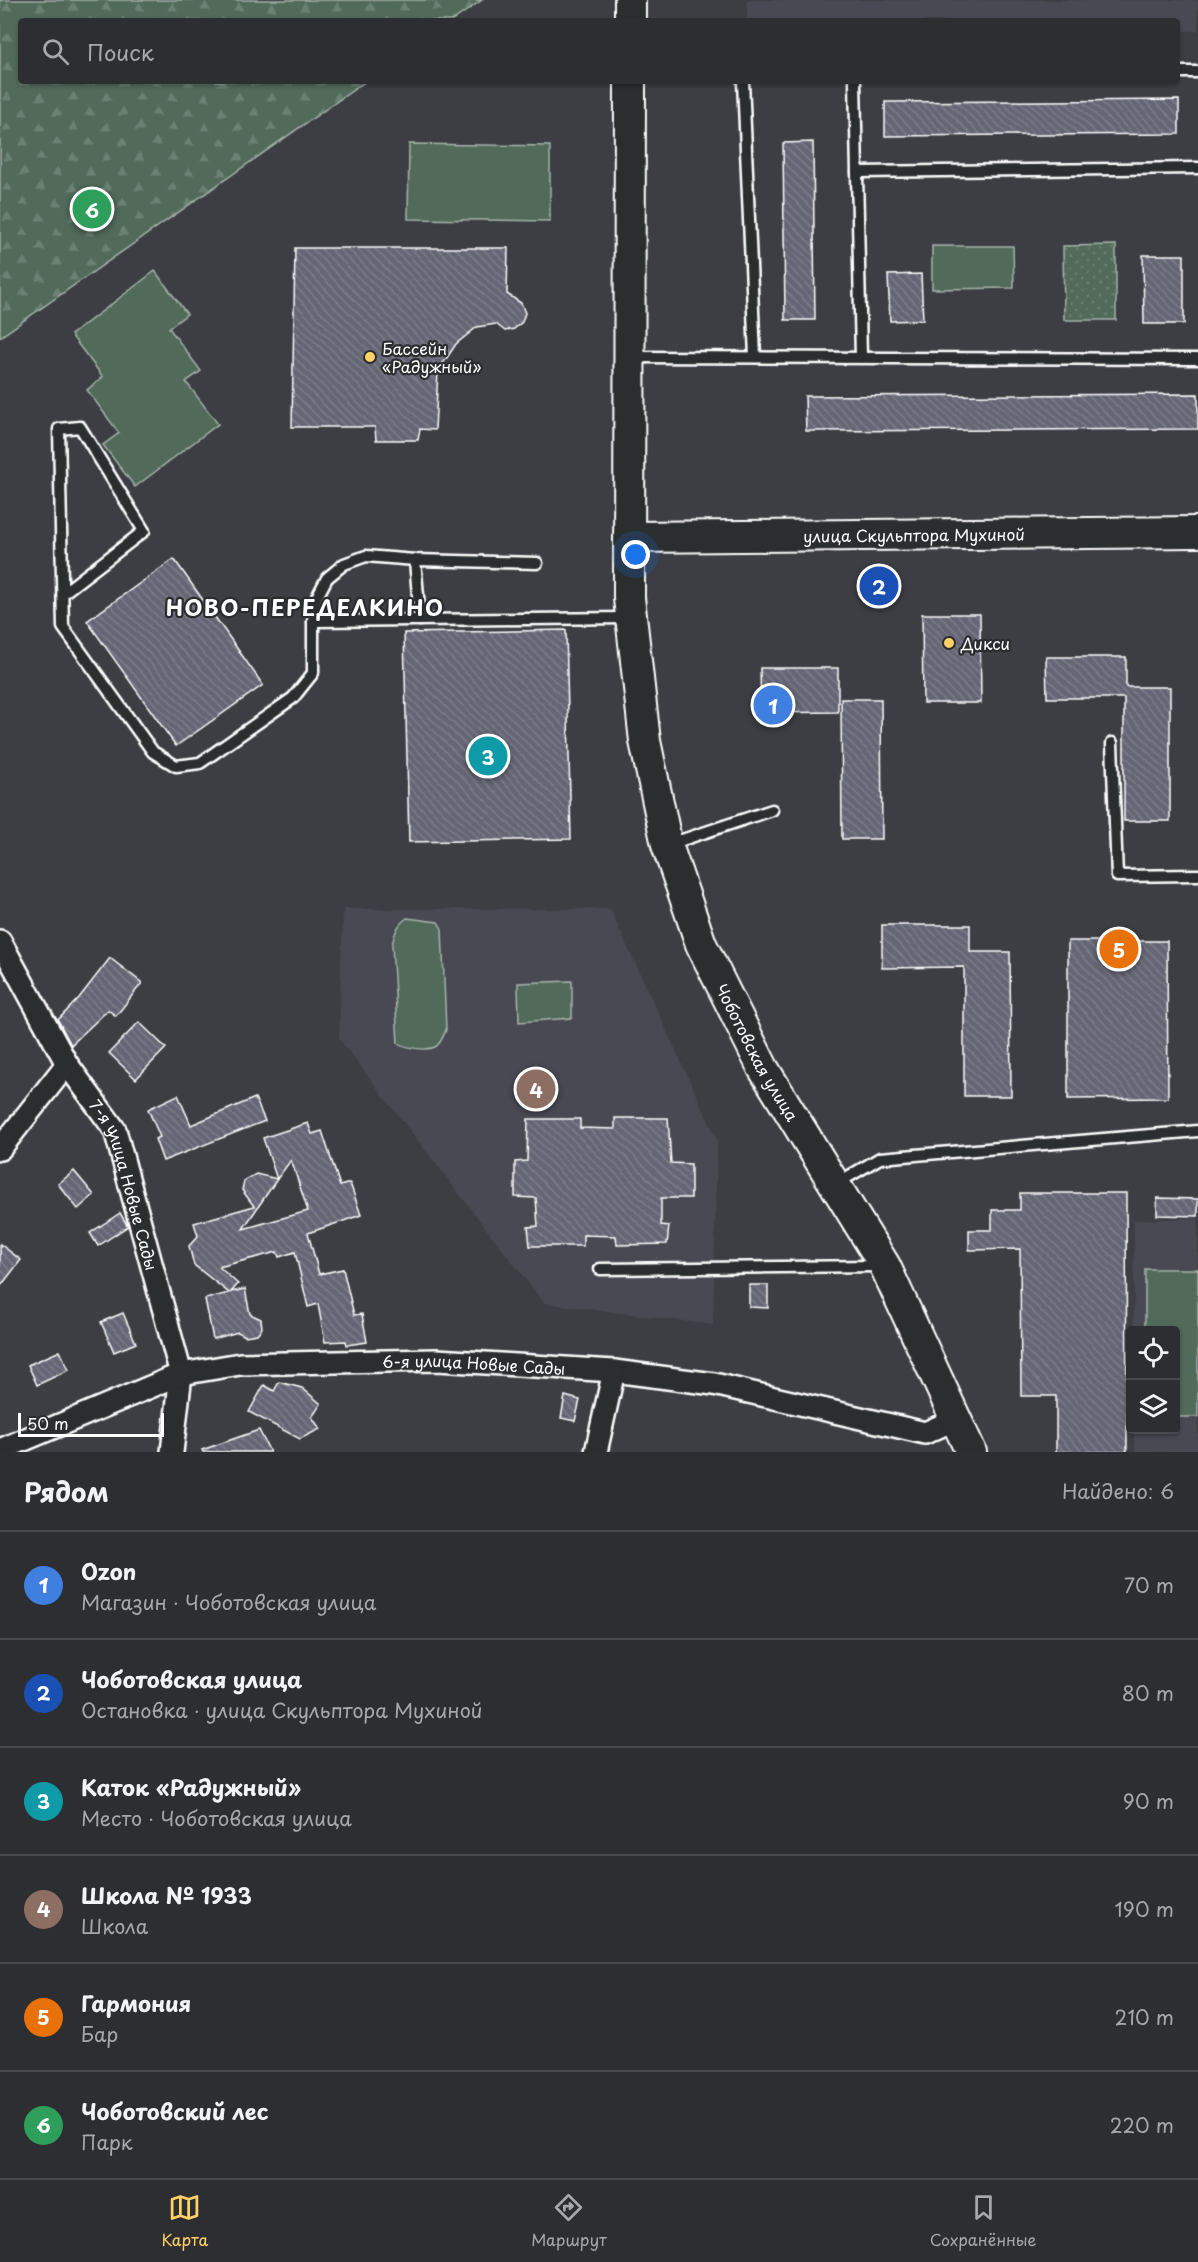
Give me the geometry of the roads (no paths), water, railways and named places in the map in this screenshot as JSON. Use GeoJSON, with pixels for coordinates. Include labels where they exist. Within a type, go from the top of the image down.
{"type":"FeatureCollection","features":[{"type":"Feature","properties":{"kind":"main road"},"geometry":{"type":"LineString","coordinates":[[630,0],[630,18]]}},
{"type":"Feature","properties":{"kind":"main road","name":"Чоботовская улица"},"geometry":{"type":"LineString","coordinates":[[630,84],[629,537],[632,618],[645,741],[667,845],[700,944],[762,1068],[885,1266],[971,1452]]}},
{"type":"Feature","properties":{"kind":"main road","name":"улица Скульптора Мухиной"},"geometry":{"type":"LineString","coordinates":[[629,537],[1198,532]]}},
{"type":"Feature","properties":{"kind":"street","name":"7-я улица Новые Сады"},"geometry":{"type":"LineString","coordinates":[[0,941],[68,1064],[115,1130],[181,1374],[172,1452]]}},
{"type":"Feature","properties":{"kind":"street"},"geometry":{"type":"LineString","coordinates":[[0,1149],[68,1064]]}},
{"type":"Feature","properties":{"kind":"street","name":"6-я улица Новые Сады"},"geometry":{"type":"LineString","coordinates":[[0,1450],[181,1374],[240,1364],[437,1360],[614,1371],[714,1384],[928,1443],[956,1419]]}},
{"type":"Feature","properties":{"kind":"street"},"geometry":{"type":"LineString","coordinates":[[596,1452],[614,1371]]}},
{"type":"Feature","properties":{"kind":"lane"},"geometry":{"type":"LineString","coordinates":[[1180,72],[1198,72]]}},
{"type":"Feature","properties":{"kind":"lane"},"geometry":{"type":"LineString","coordinates":[[743,84],[755,357]]}},
{"type":"Feature","properties":{"kind":"lane"},"geometry":{"type":"LineString","coordinates":[[855,84],[861,357]]}},
{"type":"Feature","properties":{"kind":"lane"},"geometry":{"type":"LineString","coordinates":[[857,172],[1198,168]]}},
{"type":"Feature","properties":{"kind":"lane"},"geometry":{"type":"LineString","coordinates":[[630,357],[1198,358]]}},
{"type":"Feature","properties":{"kind":"lane"},"geometry":{"type":"LineString","coordinates":[[63,593],[144,531],[80,427],[59,429],[63,627],[153,752],[176,766],[200,764],[293,698],[313,674],[316,599],[327,578],[344,564],[366,556],[415,560],[537,563]]}},
{"type":"Feature","properties":{"kind":"lane"},"geometry":{"type":"LineString","coordinates":[[415,560],[420,620]]}},
{"type":"Feature","properties":{"kind":"lane"},"geometry":{"type":"LineString","coordinates":[[314,621],[632,618]]}},
{"type":"Feature","properties":{"kind":"lane"},"geometry":{"type":"LineString","coordinates":[[1112,743],[1117,876],[1198,875]]}},
{"type":"Feature","properties":{"kind":"lane"},"geometry":{"type":"LineString","coordinates":[[667,845],[772,810]]}},
{"type":"Feature","properties":{"kind":"lane"},"geometry":{"type":"LineString","coordinates":[[836,1184],[880,1158],[1198,1131]]}},
{"type":"Feature","properties":{"kind":"lane"},"geometry":{"type":"LineString","coordinates":[[600,1269],[885,1266]]}},
{"type":"Feature","properties":{"kind":"place","name":"Чоботовский лес"},"geometry":{"type":"Point","coordinates":[92,209]}},
{"type":"Feature","properties":{"kind":"place","name":"Бассейн «Радужный»"},"geometry":{"type":"Point","coordinates":[370,357]}},
{"type":"Feature","properties":{"kind":"place","name":"Чоботовская улица"},"geometry":{"type":"Point","coordinates":[879,586]}},
{"type":"Feature","properties":{"kind":"place","name":"Дикси"},"geometry":{"type":"Point","coordinates":[949,643]}},
{"type":"Feature","properties":{"kind":"place","name":"Ozon"},"geometry":{"type":"Point","coordinates":[773,705]}},
{"type":"Feature","properties":{"kind":"place","name":"Каток «Радужный»"},"geometry":{"type":"Point","coordinates":[488,756]}},
{"type":"Feature","properties":{"kind":"place","name":"Гармония"},"geometry":{"type":"Point","coordinates":[1119,949]}},
{"type":"Feature","properties":{"kind":"place","name":"Школа № 1933"},"geometry":{"type":"Point","coordinates":[536,1089]}},
{"type":"Feature","properties":{"kind":"district","name":"НОВО-ПЕРЕДЕЛКИНО"},"geometry":{"type":"Point","coordinates":[305,606]}}]}
